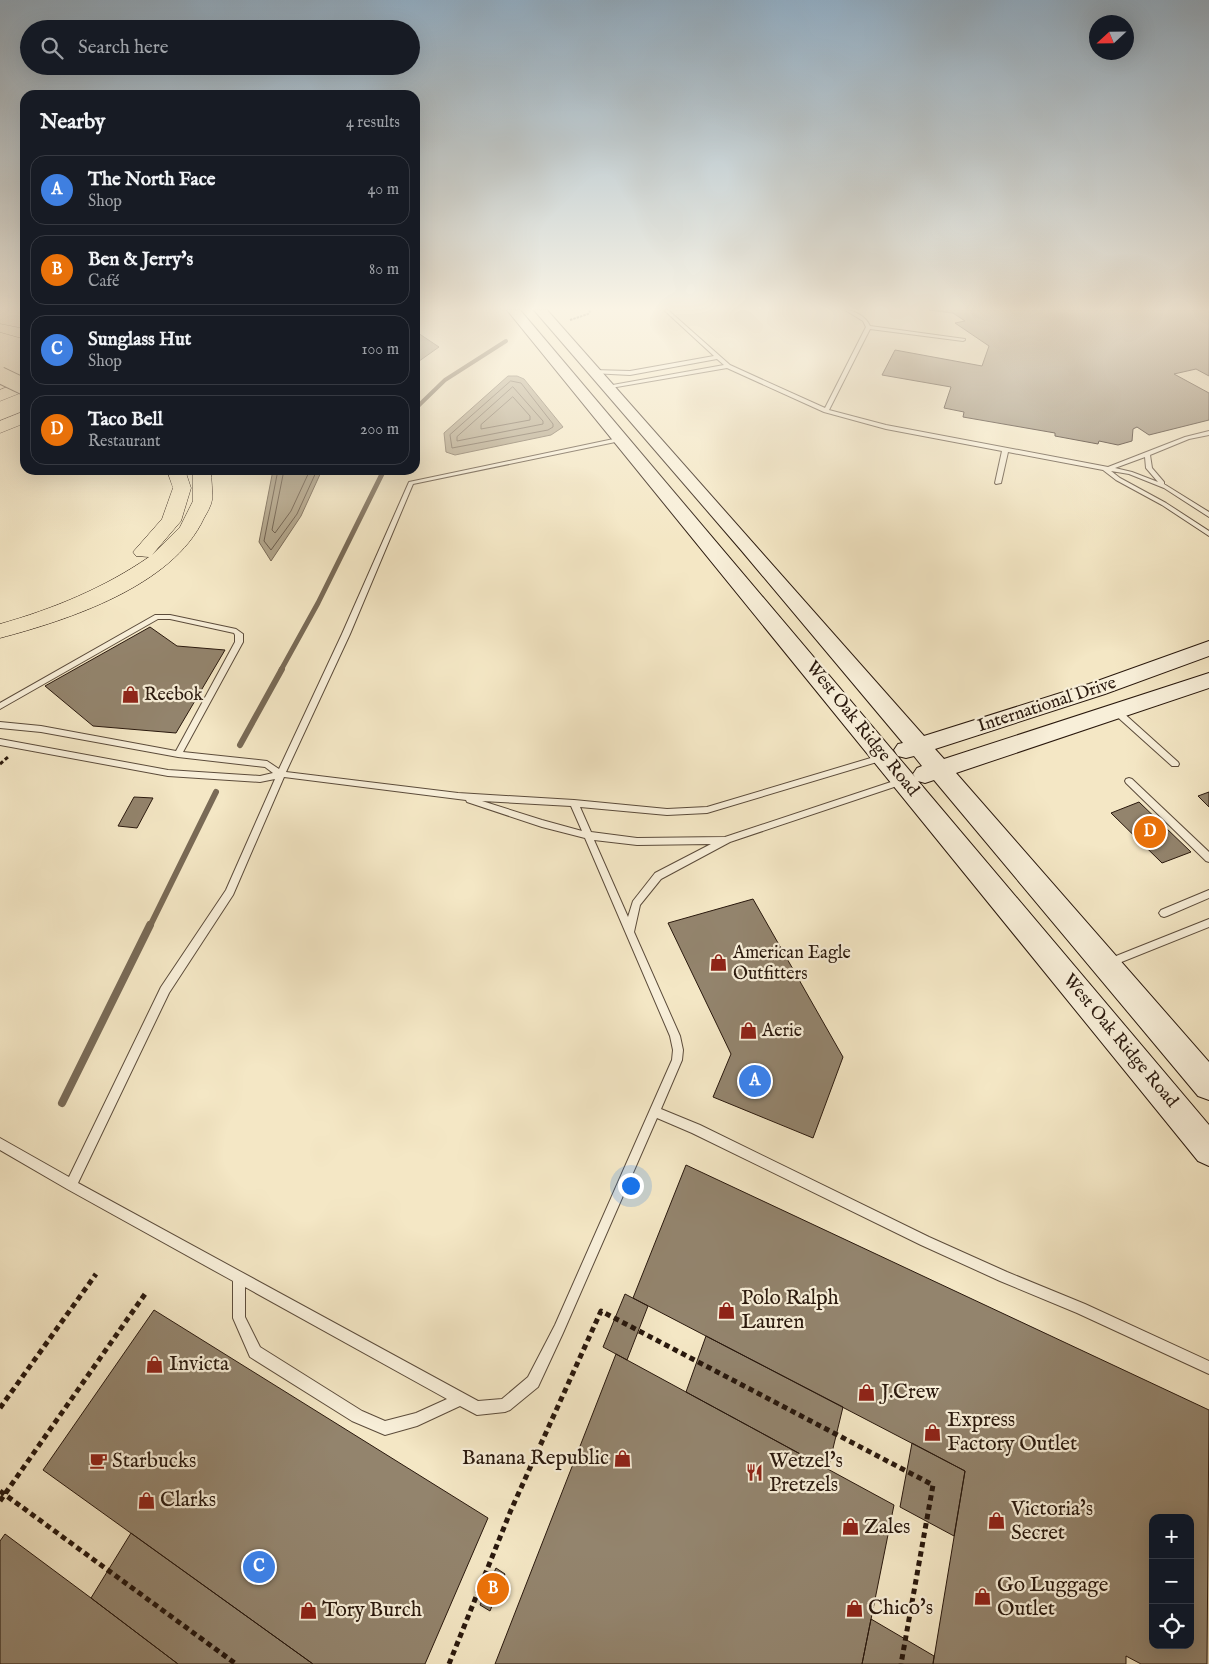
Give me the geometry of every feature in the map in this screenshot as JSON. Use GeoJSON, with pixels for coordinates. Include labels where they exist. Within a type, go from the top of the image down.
{"type":"FeatureCollection","features":[{"type":"Feature","properties":{"kind":"highway"},"geometry":{"type":"LineString","coordinates":[[0,396],[20,388]]}},
{"type":"Feature","properties":{"kind":"highway"},"geometry":{"type":"LineString","coordinates":[[0,407],[20,399]]}},
{"type":"Feature","properties":{"kind":"highway"},"geometry":{"type":"LineString","coordinates":[[0,419],[20,410]]}},
{"type":"Feature","properties":{"kind":"highway"},"geometry":{"type":"LineString","coordinates":[[0,428],[20,418]]}},
{"type":"Feature","properties":{"kind":"highway"},"geometry":{"type":"LineString","coordinates":[[0,615],[48,602],[83,588],[138,557],[171,521],[182,488],[178,475]]}},
{"type":"Feature","properties":{"kind":"highway"},"geometry":{"type":"LineString","coordinates":[[0,631],[60,613],[93,599],[132,577],[162,556],[188,532],[201,509],[205,484],[203,475]]}},
{"type":"Feature","properties":{"kind":"street","name":"West Oak Ridge Road"},"geometry":{"type":"LineString","coordinates":[[577,388],[623,439],[1209,1150]]}},
{"type":"Feature","properties":{"kind":"street","name":"West Oak Ridge Road"},"geometry":{"type":"LineString","coordinates":[[607,388],[748,546],[921,746],[1209,1085]]}},
{"type":"Feature","properties":{"kind":"street","name":"International Drive"},"geometry":{"type":"LineString","coordinates":[[884,757],[1097,690],[1209,648]]}},
{"type":"Feature","properties":{"kind":"street","name":"International Drive"},"geometry":{"type":"LineString","coordinates":[[904,780],[1209,680]]}},
{"type":"Feature","properties":{"kind":"lane"},"geometry":{"type":"LineString","coordinates":[[775,388],[826,411],[886,428],[1130,473],[1166,487],[1209,515]]}},
{"type":"Feature","properties":{"kind":"lane"},"geometry":{"type":"LineString","coordinates":[[826,411],[838,388]]}},
{"type":"Feature","properties":{"kind":"lane"},"geometry":{"type":"LineString","coordinates":[[1106,470],[1187,438],[1209,432]]}},
{"type":"Feature","properties":{"kind":"lane"},"geometry":{"type":"LineString","coordinates":[[71,1186],[165,990],[230,892],[281,774],[346,634],[411,483],[623,439]]}},
{"type":"Feature","properties":{"kind":"lane"},"geometry":{"type":"LineString","coordinates":[[998,482],[1005,450]]}},
{"type":"Feature","properties":{"kind":"lane"},"geometry":{"type":"LineString","coordinates":[[1147,454],[1149,468],[1166,487]]}},
{"type":"Feature","properties":{"kind":"lane"},"geometry":{"type":"LineString","coordinates":[[1106,470],[1118,480],[1164,504],[1209,534]]}},
{"type":"Feature","properties":{"kind":"lane"},"geometry":{"type":"LineString","coordinates":[[0,706],[157,617],[170,617],[236,631],[239,634],[238,642],[178,754]]}},
{"type":"Feature","properties":{"kind":"lane"},"geometry":{"type":"LineString","coordinates":[[1116,711],[1175,764]]}},
{"type":"Feature","properties":{"kind":"lane"},"geometry":{"type":"LineString","coordinates":[[0,726],[41,729],[178,754],[267,764],[281,774]]}},
{"type":"Feature","properties":{"kind":"lane"},"geometry":{"type":"LineString","coordinates":[[0,742],[168,773],[260,779],[281,774],[458,796],[574,803],[667,812],[706,810],[884,757]]}},
{"type":"Feature","properties":{"kind":"lane"},"geometry":{"type":"LineString","coordinates":[[630,931],[636,904],[658,876],[727,840],[904,780]]}},
{"type":"Feature","properties":{"kind":"lane"},"geometry":{"type":"LineString","coordinates":[[1129,781],[1209,858]]}},
{"type":"Feature","properties":{"kind":"lane"},"geometry":{"type":"LineString","coordinates":[[458,796],[552,827],[589,836],[665,843],[727,840]]}},
{"type":"Feature","properties":{"kind":"lane"},"geometry":{"type":"LineString","coordinates":[[0,1144],[71,1186],[477,1408],[505,1405],[533,1382],[559,1329],[678,1060],[675,1036],[574,803]]}},
{"type":"Feature","properties":{"kind":"lane"},"geometry":{"type":"LineString","coordinates":[[1164,913],[1209,894]]}},
{"type":"Feature","properties":{"kind":"lane"},"geometry":{"type":"LineString","coordinates":[[1107,964],[1209,923]]}},
{"type":"Feature","properties":{"kind":"lane"},"geometry":{"type":"LineString","coordinates":[[656,1112],[696,1128],[925,1241],[1004,1277],[1081,1308],[1209,1368]]}},
{"type":"Feature","properties":{"kind":"lane"},"geometry":{"type":"LineString","coordinates":[[239,1277],[239,1318],[255,1352],[357,1416],[385,1428],[417,1419],[461,1399]]}},
{"type":"Feature","properties":{"kind":"path"},"geometry":{"type":"LineString","coordinates":[[0,1408],[96,1274]]}},
{"type":"Feature","properties":{"kind":"path"},"geometry":{"type":"LineString","coordinates":[[0,1501],[2,1493],[145,1294]]}},
{"type":"Feature","properties":{"kind":"path"},"geometry":{"type":"LineString","coordinates":[[449,1664],[511,1510],[601,1311],[933,1485],[901,1664]]}},
{"type":"Feature","properties":{"kind":"path"},"geometry":{"type":"LineString","coordinates":[[2,1493],[236,1664]]}},
{"type":"Feature","properties":{"kind":"water"},"geometry":{"type":"Polygon","coordinates":[[[495,388],[531,388],[563,427],[551,435],[455,455],[446,452],[444,433],[495,388]]]}},
{"type":"Feature","properties":{"kind":"water"},"geometry":{"type":"Polygon","coordinates":[[[272,475],[320,475],[301,516],[271,561],[259,542],[272,475]]]}},
{"type":"Feature","properties":{"kind":"building"},"geometry":{"type":"Polygon","coordinates":[[[951,388],[1199,388],[1209,393],[1209,420],[1149,435],[1137,427],[1133,429],[1132,441],[1118,445],[1099,441],[1098,444],[1055,436],[1055,433],[963,417],[964,412],[944,408],[951,388]]]}},
{"type":"Feature","properties":{"kind":"building"},"geometry":{"type":"Polygon","coordinates":[[[150,627],[177,646],[225,650],[176,733],[93,726],[45,686],[150,627]]]}},
{"type":"Feature","properties":{"kind":"building"},"geometry":{"type":"Polygon","coordinates":[[[1209,792],[1209,807],[1198,796],[1209,792]]]}},
{"type":"Feature","properties":{"kind":"building"},"geometry":{"type":"Polygon","coordinates":[[[134,797],[153,798],[137,828],[118,826],[134,797]]]}},
{"type":"Feature","properties":{"kind":"building"},"geometry":{"type":"Polygon","coordinates":[[[1139,802],[1191,852],[1162,863],[1111,813],[1139,802]]]}},
{"type":"Feature","properties":{"kind":"building"},"geometry":{"type":"Polygon","coordinates":[[[753,899],[843,1057],[813,1138],[713,1097],[731,1054],[668,923],[753,899]]]}},
{"type":"Feature","properties":{"kind":"building"},"geometry":{"type":"Polygon","coordinates":[[[686,1165],[1209,1410],[1207,1664],[1141,1664],[1126,1656],[1126,1664],[933,1664],[965,1471],[633,1298],[686,1165]]]}},
{"type":"Feature","properties":{"kind":"building"},"geometry":{"type":"Polygon","coordinates":[[[625,1294],[648,1306],[627,1360],[603,1347],[625,1294]]]}},
{"type":"Feature","properties":{"kind":"building"},"geometry":{"type":"Polygon","coordinates":[[[154,1310],[488,1518],[425,1664],[313,1664],[43,1470],[154,1310]]]}},
{"type":"Feature","properties":{"kind":"building"},"geometry":{"type":"Polygon","coordinates":[[[706,1336],[843,1407],[828,1469],[686,1392],[706,1336]]]}},
{"type":"Feature","properties":{"kind":"building"},"geometry":{"type":"Polygon","coordinates":[[[616,1354],[894,1505],[862,1664],[495,1664],[616,1354]]]}},
{"type":"Feature","properties":{"kind":"building"},"geometry":{"type":"Polygon","coordinates":[[[912,1443],[965,1471],[954,1536],[900,1507],[912,1443]]]}},
{"type":"Feature","properties":{"kind":"building"},"geometry":{"type":"Polygon","coordinates":[[[131,1533],[313,1664],[178,1664],[91,1598],[131,1533]]]}},
{"type":"Feature","properties":{"kind":"building"},"geometry":{"type":"Polygon","coordinates":[[[5,1534],[178,1664],[0,1664],[0,1541],[5,1534]]]}},
{"type":"Feature","properties":{"kind":"building"},"geometry":{"type":"Polygon","coordinates":[[[496,1568],[505,1574],[490,1611],[480,1605],[496,1568]]]}},
{"type":"Feature","properties":{"kind":"building"},"geometry":{"type":"Polygon","coordinates":[[[871,1619],[934,1656],[933,1664],[862,1664],[871,1619]]]}},
{"type":"Feature","properties":{"kind":"waterway"},"geometry":{"type":"LineString","coordinates":[[420,404],[437,388]]}},
{"type":"Feature","properties":{"kind":"waterway"},"geometry":{"type":"LineString","coordinates":[[281,670],[318,603],[382,475]]}},
{"type":"Feature","properties":{"kind":"waterway"},"geometry":{"type":"LineString","coordinates":[[240,745],[282,669]]}},
{"type":"Feature","properties":{"kind":"waterway"},"geometry":{"type":"LineString","coordinates":[[150,926],[216,792]]}},
{"type":"Feature","properties":{"kind":"waterway"},"geometry":{"type":"LineString","coordinates":[[62,1103],[150,925]]}},
{"type":"Feature","properties":{"kind":"place","name":"Reebok"},"geometry":{"type":"Point","coordinates":[130,695]}},
{"type":"Feature","properties":{"kind":"place","name":"Taco Bell"},"geometry":{"type":"Point","coordinates":[1150,832]}},
{"type":"Feature","properties":{"kind":"place","name":"American Eagle Outfitters"},"geometry":{"type":"Point","coordinates":[719,963]}},
{"type":"Feature","properties":{"kind":"place","name":"Aerie"},"geometry":{"type":"Point","coordinates":[748,1031]}},
{"type":"Feature","properties":{"kind":"place","name":"The North Face"},"geometry":{"type":"Point","coordinates":[755,1081]}},
{"type":"Feature","properties":{"kind":"place","name":"Polo Ralph Lauren"},"geometry":{"type":"Point","coordinates":[727,1310]}},
{"type":"Feature","properties":{"kind":"place","name":"Invicta"},"geometry":{"type":"Point","coordinates":[155,1364]}},
{"type":"Feature","properties":{"kind":"place","name":"J.Crew"},"geometry":{"type":"Point","coordinates":[867,1392]}},
{"type":"Feature","properties":{"kind":"place","name":"Express Factory Outlet"},"geometry":{"type":"Point","coordinates":[933,1432]}},
{"type":"Feature","properties":{"kind":"place","name":"Banana Republic"},"geometry":{"type":"Point","coordinates":[623,1458]}},
{"type":"Feature","properties":{"kind":"place","name":"Starbucks"},"geometry":{"type":"Point","coordinates":[98,1461]}},
{"type":"Feature","properties":{"kind":"place","name":"Wetzel's Pretzels"},"geometry":{"type":"Point","coordinates":[755,1473]}},
{"type":"Feature","properties":{"kind":"place","name":"Clarks"},"geometry":{"type":"Point","coordinates":[146,1500]}},
{"type":"Feature","properties":{"kind":"place","name":"Victoria's Secret"},"geometry":{"type":"Point","coordinates":[997,1521]}},
{"type":"Feature","properties":{"kind":"place","name":"Zales"},"geometry":{"type":"Point","coordinates":[850,1527]}},
{"type":"Feature","properties":{"kind":"place","name":"Sunglass Hut"},"geometry":{"type":"Point","coordinates":[259,1567]}},
{"type":"Feature","properties":{"kind":"place","name":"Ben & Jerry's"},"geometry":{"type":"Point","coordinates":[493,1589]}},
{"type":"Feature","properties":{"kind":"place","name":"Go Luggage Outlet"},"geometry":{"type":"Point","coordinates":[983,1597]}},
{"type":"Feature","properties":{"kind":"place","name":"Chico's"},"geometry":{"type":"Point","coordinates":[854,1608]}},
{"type":"Feature","properties":{"kind":"place","name":"Tory Burch"},"geometry":{"type":"Point","coordinates":[308,1610]}}]}
